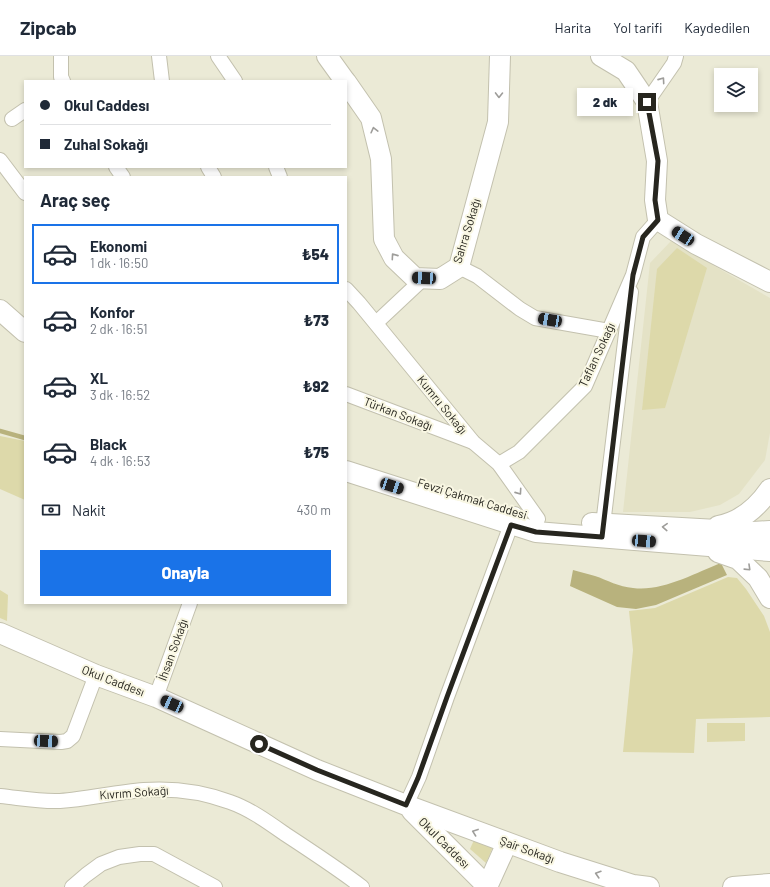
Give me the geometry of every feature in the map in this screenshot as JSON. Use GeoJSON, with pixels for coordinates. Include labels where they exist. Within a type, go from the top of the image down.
{"type":"FeatureCollection","features":[{"type":"Feature","properties":{"kind":"main road","name":"Sahra Sokağı"},"geometry":{"type":"LineString","coordinates":[[327,56],[345,80]]}},
{"type":"Feature","properties":{"kind":"main road","name":"Sahra Sokağı"},"geometry":{"type":"LineString","coordinates":[[347,83],[371,118],[381,159],[384,239],[394,258],[415,278],[440,279],[459,267],[498,122],[500,56]]}},
{"type":"Feature","properties":{"kind":"main road"},"geometry":{"type":"LineString","coordinates":[[601,56],[626,71],[647,102],[658,161],[655,200],[658,220],[696,244],[770,282]]}},
{"type":"Feature","properties":{"kind":"main road"},"geometry":{"type":"LineString","coordinates":[[0,310],[24,331]]}},
{"type":"Feature","properties":{"kind":"main road"},"geometry":{"type":"LineString","coordinates":[[0,323],[24,343]]}},
{"type":"Feature","properties":{"kind":"main road","name":"Fevzi Çakmak Caddesi"},"geometry":{"type":"LineString","coordinates":[[347,458],[513,520],[536,532],[603,531],[703,537],[770,551]]}},
{"type":"Feature","properties":{"kind":"main road","name":"Fevzi Çakmak Caddesi"},"geometry":{"type":"LineString","coordinates":[[347,471],[513,520],[538,520],[603,531]]}},
{"type":"Feature","properties":{"kind":"main road"},"geometry":{"type":"LineString","coordinates":[[770,490],[754,508],[738,520],[703,537],[738,559],[758,578],[770,598]]}},
{"type":"Feature","properties":{"kind":"main road","name":"Fevzi Çakmak Caddesi"},"geometry":{"type":"LineString","coordinates":[[703,537],[753,532],[770,532]]}},
{"type":"Feature","properties":{"kind":"main road"},"geometry":{"type":"LineString","coordinates":[[770,532],[768,540],[768,548],[770,551]]}},
{"type":"Feature","properties":{"kind":"main road","name":"Okul Caddesı"},"geometry":{"type":"LineString","coordinates":[[0,633],[96,675],[156,697],[317,770],[406,805],[487,887]]}},
{"type":"Feature","properties":{"kind":"main road","name":"Şair Sokağı"},"geometry":{"type":"LineString","coordinates":[[406,805],[560,862],[633,885],[649,887]]}},
{"type":"Feature","properties":{"kind":"main road"},"geometry":{"type":"LineString","coordinates":[[487,887],[507,843]]}},
{"type":"Feature","properties":{"kind":"main road"},"geometry":{"type":"LineString","coordinates":[[733,887],[770,884]]}},
{"type":"Feature","properties":{"kind":"street"},"geometry":{"type":"LineString","coordinates":[[61,56],[61,77],[62,80]]}},
{"type":"Feature","properties":{"kind":"street"},"geometry":{"type":"LineString","coordinates":[[159,56],[162,80]]}},
{"type":"Feature","properties":{"kind":"street"},"geometry":{"type":"LineString","coordinates":[[218,56],[235,80]]}},
{"type":"Feature","properties":{"kind":"street"},"geometry":{"type":"LineString","coordinates":[[647,102],[674,63],[676,56]]}},
{"type":"Feature","properties":{"kind":"street"},"geometry":{"type":"LineString","coordinates":[[12,119],[24,111]]}},
{"type":"Feature","properties":{"kind":"street"},"geometry":{"type":"LineString","coordinates":[[0,160],[24,192]]}},
{"type":"Feature","properties":{"kind":"street","name":"Taflan Sokağı"},"geometry":{"type":"LineString","coordinates":[[499,464],[519,452],[585,386],[633,275],[643,237],[658,220]]}},
{"type":"Feature","properties":{"kind":"street"},"geometry":{"type":"LineString","coordinates":[[459,267],[477,276],[520,309],[535,318],[609,331]]}},
{"type":"Feature","properties":{"kind":"street"},"geometry":{"type":"LineString","coordinates":[[603,531],[633,275]]}},
{"type":"Feature","properties":{"kind":"street"},"geometry":{"type":"LineString","coordinates":[[376,322],[424,278]]}},
{"type":"Feature","properties":{"kind":"street","name":"Kumru Sokağı"},"geometry":{"type":"LineString","coordinates":[[347,290],[376,322],[473,442],[499,464],[538,520]]}},
{"type":"Feature","properties":{"kind":"street","name":"Türkan Sokağı"},"geometry":{"type":"LineString","coordinates":[[347,394],[473,442]]}},
{"type":"Feature","properties":{"kind":"street"},"geometry":{"type":"LineString","coordinates":[[406,805],[418,778],[513,520]]}},
{"type":"Feature","properties":{"kind":"street","name":"İhsan Sokağı"},"geometry":{"type":"LineString","coordinates":[[156,697],[190,604]]}},
{"type":"Feature","properties":{"kind":"street"},"geometry":{"type":"LineString","coordinates":[[0,739],[67,741],[73,736],[96,675]]}},
{"type":"Feature","properties":{"kind":"street","name":"Kıvrım Sokağı"},"geometry":{"type":"LineString","coordinates":[[0,796],[60,801],[118,792],[166,789],[186,791],[208,796],[230,802],[252,812],[334,866],[362,887]]}},
{"type":"Feature","properties":{"kind":"street"},"geometry":{"type":"LineString","coordinates":[[72,887],[86,874],[101,864],[119,857],[140,854],[154,854],[215,887]]}},
{"type":"Feature","properties":{"kind":"shaded area"},"geometry":{"type":"Polygon","coordinates":[[[671,241],[770,298],[770,433],[765,460],[739,494],[720,505],[690,512],[623,512],[650,263],[671,241]]]}},
{"type":"Feature","properties":{"kind":"shaded area"},"geometry":{"type":"Polygon","coordinates":[[[677,248],[707,268],[665,408],[642,410],[657,269],[677,248]]]}},
{"type":"Feature","properties":{"kind":"shaded area"},"geometry":{"type":"Polygon","coordinates":[[[0,436],[24,441],[24,500],[0,489],[0,436]]]}},
{"type":"Feature","properties":{"kind":"shaded area"},"geometry":{"type":"Polygon","coordinates":[[[721,563],[727,575],[656,605],[636,609],[617,607],[570,586],[573,570],[623,586],[644,588],[655,587],[678,581],[721,563]]]}},
{"type":"Feature","properties":{"kind":"shaded area"},"geometry":{"type":"Polygon","coordinates":[[[728,577],[737,578],[746,589],[764,616],[770,632],[770,717],[696,719],[694,753],[623,752],[633,650],[629,611],[655,608],[728,577]]]}},
{"type":"Feature","properties":{"kind":"shaded area"},"geometry":{"type":"Polygon","coordinates":[[[0,590],[8,595],[7,621],[0,618],[0,590]]]}},
{"type":"Feature","properties":{"kind":"shaded area"},"geometry":{"type":"Polygon","coordinates":[[[707,723],[745,723],[745,741],[707,742],[707,723]]]}},
{"type":"Feature","properties":{"kind":"shaded area"},"geometry":{"type":"Polygon","coordinates":[[[474,840],[493,847],[486,863],[470,849],[474,840]]]}},
{"type":"Feature","properties":{"kind":"waterway"},"geometry":{"type":"LineString","coordinates":[[0,431],[24,438]]}},
{"type":"Feature","properties":{"kind":"route"},"geometry":{"type":"LineString","coordinates":[[259,744],[317,770],[406,805],[418,778],[511,525],[536,532],[602,537],[633,275],[643,237],[658,220],[655,200],[658,161],[647,102]]}}]}
